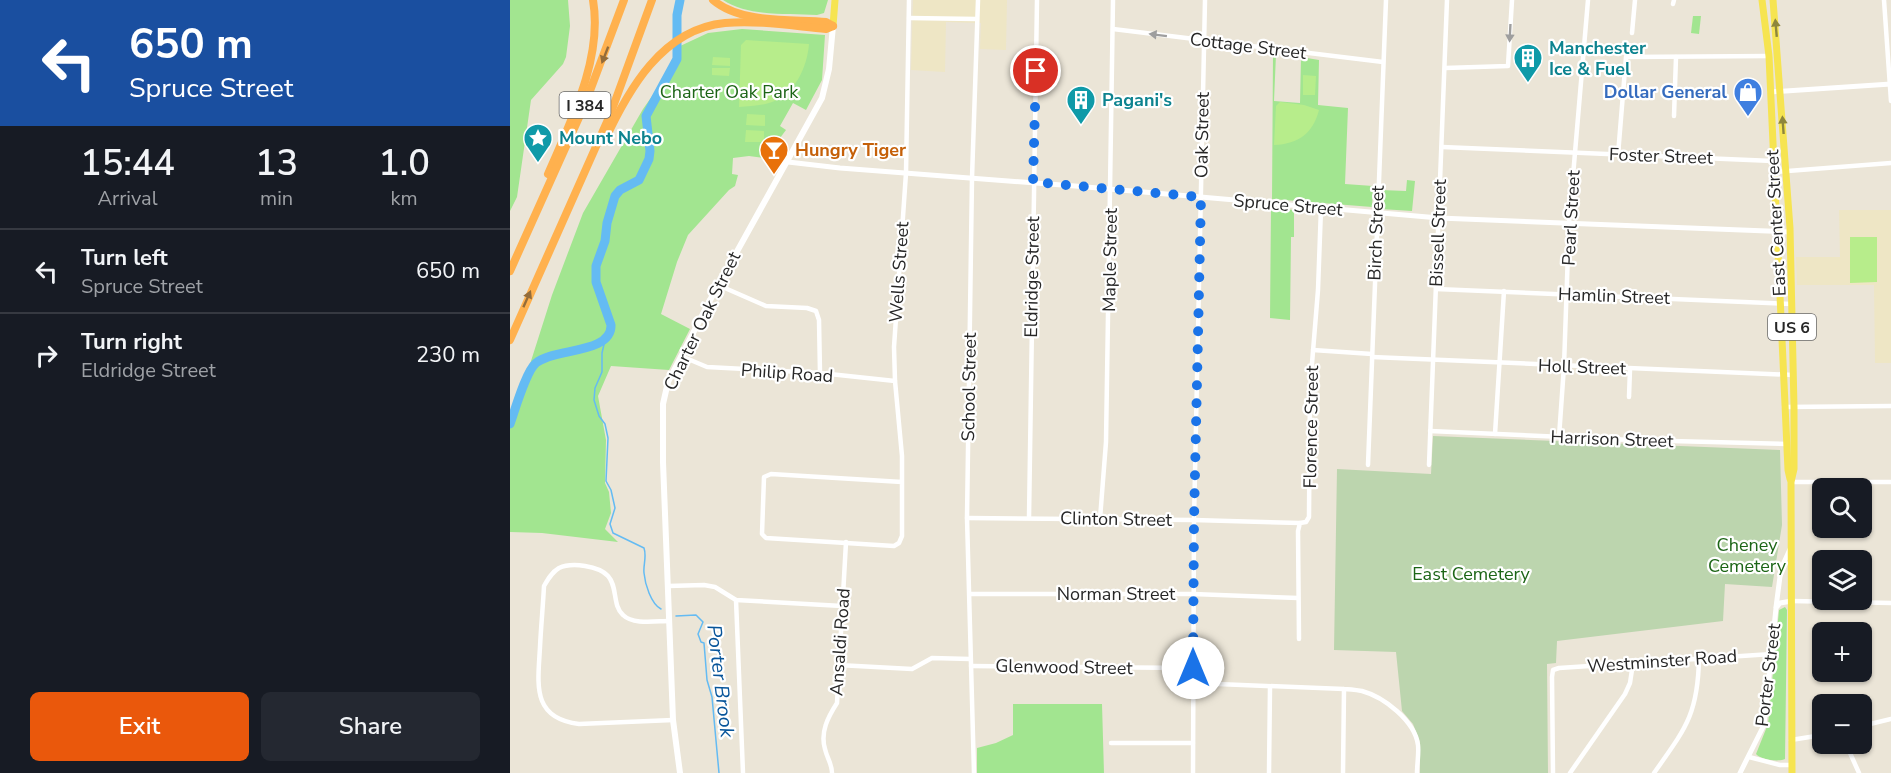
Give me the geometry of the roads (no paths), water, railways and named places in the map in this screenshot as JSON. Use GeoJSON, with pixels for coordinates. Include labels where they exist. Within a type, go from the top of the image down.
{"type":"FeatureCollection","features":[{"type":"Feature","properties":{"kind":"highway"},"geometry":{"type":"LineString","coordinates":[[539,208],[546,178],[590,64],[596,36],[593,0]]}},
{"type":"Feature","properties":{"kind":"highway","name":"I 384"},"geometry":{"type":"LineString","coordinates":[[510,271],[592,88],[624,0]]}},
{"type":"Feature","properties":{"kind":"highway","name":"I 384"},"geometry":{"type":"LineString","coordinates":[[510,340],[613,107],[652,0]]}},
{"type":"Feature","properties":{"kind":"highway"},"geometry":{"type":"LineString","coordinates":[[713,0],[723,8],[737,14],[826,22],[833,26]]}},
{"type":"Feature","properties":{"kind":"highway"},"geometry":{"type":"LineString","coordinates":[[569,207],[585,182],[630,92],[649,67],[671,45],[705,27],[730,23],[826,28],[833,26]]}},
{"type":"Feature","properties":{"kind":"main road","name":"Charter Oak Street"},"geometry":{"type":"LineString","coordinates":[[680,773],[673,720],[663,404],[668,382],[681,356],[824,94],[829,69],[835,0]]}},
{"type":"Feature","properties":{"kind":"main road","name":"East Center Street"},"geometry":{"type":"LineString","coordinates":[[1762,0],[1769,56],[1784,407],[1794,469],[1791,482],[1791,769]]}},
{"type":"Feature","properties":{"kind":"main road","name":"East Center Street"},"geometry":{"type":"LineString","coordinates":[[1774,0],[1790,232],[1794,406],[1790,444]]}},
{"type":"Feature","properties":{"kind":"main road"},"geometry":{"type":"LineString","coordinates":[[1764,10],[1774,9]]}},
{"type":"Feature","properties":{"kind":"street","name":"Wells Street"},"geometry":{"type":"LineString","coordinates":[[846,542],[894,546],[899,543],[902,536],[902,456],[894,347],[906,173],[909,0]]}},
{"type":"Feature","properties":{"kind":"street","name":"School Street"},"geometry":{"type":"LineString","coordinates":[[975,773],[970,666],[968,518],[972,177],[978,0]]}},
{"type":"Feature","properties":{"kind":"street","name":"Eldridge Street"},"geometry":{"type":"LineString","coordinates":[[1029,518],[1037,0]]}},
{"type":"Feature","properties":{"kind":"street","name":"Maple Street"},"geometry":{"type":"LineString","coordinates":[[1100,519],[1106,442],[1113,0]]}},
{"type":"Feature","properties":{"kind":"street","name":"Oak Street"},"geometry":{"type":"LineString","coordinates":[[1192,773],[1194,520],[1204,0]]}},
{"type":"Feature","properties":{"kind":"street","name":"Birch Street"},"geometry":{"type":"LineString","coordinates":[[1368,465],[1386,0]]}},
{"type":"Feature","properties":{"kind":"street","name":"Bissell Street"},"geometry":{"type":"LineString","coordinates":[[1429,465],[1447,0]]}},
{"type":"Feature","properties":{"kind":"street"},"geometry":{"type":"LineString","coordinates":[[1445,68],[1508,66],[1512,0]]}},
{"type":"Feature","properties":{"kind":"street","name":"Pearl Street"},"geometry":{"type":"LineString","coordinates":[[1559,437],[1569,223],[1588,0]]}},
{"type":"Feature","properties":{"kind":"street"},"geometry":{"type":"LineString","coordinates":[[1632,33],[1635,0]]}},
{"type":"Feature","properties":{"kind":"street"},"geometry":{"type":"LineString","coordinates":[[1884,0],[1891,101]]}},
{"type":"Feature","properties":{"kind":"street"},"geometry":{"type":"LineString","coordinates":[[909,18],[977,19]]}},
{"type":"Feature","properties":{"kind":"street","name":"Cottage Street"},"geometry":{"type":"LineString","coordinates":[[1113,29],[1383,62]]}},
{"type":"Feature","properties":{"kind":"street"},"geometry":{"type":"LineString","coordinates":[[1618,155],[1626,58],[1778,56]]}},
{"type":"Feature","properties":{"kind":"street"},"geometry":{"type":"LineString","coordinates":[[1674,116],[1676,57]]}},
{"type":"Feature","properties":{"kind":"street"},"geometry":{"type":"LineString","coordinates":[[1770,92],[1890,84]]}},
{"type":"Feature","properties":{"kind":"street","name":"Foster Street"},"geometry":{"type":"LineString","coordinates":[[1442,147],[1773,161]]}},
{"type":"Feature","properties":{"kind":"street","name":"Spruce Street"},"geometry":{"type":"LineString","coordinates":[[788,162],[1439,218],[1790,232]]}},
{"type":"Feature","properties":{"kind":"street"},"geometry":{"type":"LineString","coordinates":[[1773,172],[1891,163]]}},
{"type":"Feature","properties":{"kind":"street","name":"Florence Street"},"geometry":{"type":"LineString","coordinates":[[1299,639],[1298,531],[1300,523],[1306,522],[1309,517],[1310,388],[1318,290],[1321,208]]}},
{"type":"Feature","properties":{"kind":"street"},"geometry":{"type":"LineString","coordinates":[[718,285],[766,306],[807,308],[816,311],[819,320],[820,374]]}},
{"type":"Feature","properties":{"kind":"street","name":"Hamlin Street"},"geometry":{"type":"LineString","coordinates":[[1436,289],[1792,304]]}},
{"type":"Feature","properties":{"kind":"street"},"geometry":{"type":"LineString","coordinates":[[1495,434],[1504,291]]}},
{"type":"Feature","properties":{"kind":"street","name":"Holl Street"},"geometry":{"type":"LineString","coordinates":[[1313,350],[1433,360],[1793,375]]}},
{"type":"Feature","properties":{"kind":"street","name":"Philip Road"},"geometry":{"type":"LineString","coordinates":[[681,356],[707,368],[820,374],[895,381]]}},
{"type":"Feature","properties":{"kind":"street"},"geometry":{"type":"LineString","coordinates":[[1629,397],[1630,369]]}},
{"type":"Feature","properties":{"kind":"street"},"geometry":{"type":"LineString","coordinates":[[1784,407],[1891,406]]}},
{"type":"Feature","properties":{"kind":"street","name":"Harrison Street"},"geometry":{"type":"LineString","coordinates":[[1430,431],[1790,444]]}},
{"type":"Feature","properties":{"kind":"street"},"geometry":{"type":"LineString","coordinates":[[846,542],[766,538],[762,534],[764,477],[771,474],[902,482]]}},
{"type":"Feature","properties":{"kind":"street"},"geometry":{"type":"LineString","coordinates":[[1791,482],[1891,482]]}},
{"type":"Feature","properties":{"kind":"street","name":"Clinton Street"},"geometry":{"type":"LineString","coordinates":[[968,518],[1300,523]]}},
{"type":"Feature","properties":{"kind":"street","name":"Ansaldi Road"},"geometry":{"type":"LineString","coordinates":[[832,773],[832,765],[823,743],[825,725],[837,702],[846,542]]}},
{"type":"Feature","properties":{"kind":"street","name":"Porter Street"},"geometry":{"type":"LineString","coordinates":[[1740,773],[1764,725],[1781,568],[1792,545]]}},
{"type":"Feature","properties":{"kind":"street"},"geometry":{"type":"LineString","coordinates":[[669,621],[633,621],[623,616],[617,606],[610,578],[599,569],[572,566],[559,568],[544,586],[537,688],[545,709],[554,717],[565,722],[579,724],[673,720]]}},
{"type":"Feature","properties":{"kind":"street"},"geometry":{"type":"LineString","coordinates":[[668,586],[715,587],[736,600],[842,606]]}},
{"type":"Feature","properties":{"kind":"street","name":"Norman Street"},"geometry":{"type":"LineString","coordinates":[[970,594],[1193,594],[1298,598]]}},
{"type":"Feature","properties":{"kind":"street"},"geometry":{"type":"LineString","coordinates":[[736,600],[743,773]]}},
{"type":"Feature","properties":{"kind":"street"},"geometry":{"type":"LineString","coordinates":[[1792,601],[1891,603]]}},
{"type":"Feature","properties":{"kind":"street","name":"Porter Street"},"geometry":{"type":"LineString","coordinates":[[1776,608],[1780,603],[1792,601]]}},
{"type":"Feature","properties":{"kind":"street","name":"Westminster Road"},"geometry":{"type":"LineString","coordinates":[[1553,773],[1553,670],[1772,654]]}},
{"type":"Feature","properties":{"kind":"street"},"geometry":{"type":"LineString","coordinates":[[838,665],[912,669],[932,658],[970,659]]}},
{"type":"Feature","properties":{"kind":"street"},"geometry":{"type":"LineString","coordinates":[[1654,773],[1683,732],[1692,713],[1697,693],[1699,658]]}},
{"type":"Feature","properties":{"kind":"street"},"geometry":{"type":"LineString","coordinates":[[1570,773],[1625,694],[1630,683],[1633,663]]}},
{"type":"Feature","properties":{"kind":"street","name":"Glenwood Street"},"geometry":{"type":"LineString","coordinates":[[970,666],[1193,668]]}},
{"type":"Feature","properties":{"kind":"street"},"geometry":{"type":"LineString","coordinates":[[1193,683],[1362,691],[1388,705],[1413,729],[1418,744],[1417,773]]}},
{"type":"Feature","properties":{"kind":"street"},"geometry":{"type":"LineString","coordinates":[[1269,773],[1270,687]]}},
{"type":"Feature","properties":{"kind":"street"},"geometry":{"type":"LineString","coordinates":[[1343,773],[1344,689]]}},
{"type":"Feature","properties":{"kind":"street"},"geometry":{"type":"LineString","coordinates":[[1872,724],[1891,719]]}},
{"type":"Feature","properties":{"kind":"street"},"geometry":{"type":"LineString","coordinates":[[1791,740],[1812,737]]}},
{"type":"Feature","properties":{"kind":"street"},"geometry":{"type":"LineString","coordinates":[[1111,743],[1193,743]]}},
{"type":"Feature","properties":{"kind":"street"},"geometry":{"type":"LineString","coordinates":[[1850,754],[1858,773]]}},
{"type":"Feature","properties":{"kind":"street"},"geometry":{"type":"LineString","coordinates":[[1749,758],[1791,769]]}},
{"type":"Feature","properties":{"kind":"waterway"},"geometry":{"type":"LineString","coordinates":[[510,424],[525,382],[536,363],[544,358],[592,346],[609,334],[611,325],[596,282],[596,266],[605,241],[607,223],[615,196],[620,190],[639,180],[649,159],[646,116],[677,59],[677,15],[680,0]]}},
{"type":"Feature","properties":{"kind":"waterway","name":"Porter Brook"},"geometry":{"type":"LineString","coordinates":[[605,340],[602,372],[595,388],[594,400],[599,416],[605,424],[608,438],[606,481],[611,490],[615,508],[610,524],[613,533],[644,548],[646,583],[651,598],[661,609]]}},
{"type":"Feature","properties":{"kind":"waterway","name":"Porter Brook"},"geometry":{"type":"LineString","coordinates":[[676,616],[696,615],[703,622],[698,634],[701,642],[704,643],[719,773]]}},
{"type":"Feature","properties":{"kind":"place","name":"Manchester Ice & Fuel"},"geometry":{"type":"Point","coordinates":[1528,84]}},
{"type":"Feature","properties":{"kind":"place","name":"Dollar General"},"geometry":{"type":"Point","coordinates":[1748,118]}},
{"type":"Feature","properties":{"kind":"place","name":"Pagani's"},"geometry":{"type":"Point","coordinates":[1081,126]}},
{"type":"Feature","properties":{"kind":"place","name":"Mount Nebo"},"geometry":{"type":"Point","coordinates":[538,164]}},
{"type":"Feature","properties":{"kind":"place","name":"Hungry Tiger"},"geometry":{"type":"Point","coordinates":[774,176]}},
{"type":"Feature","properties":{"kind":"park label","name":"Charter Oak Park"},"geometry":{"type":"Point","coordinates":[729,92]}},
{"type":"Feature","properties":{"kind":"park label","name":"Cheney Cemetery"},"geometry":{"type":"Point","coordinates":[1747,555]}},
{"type":"Feature","properties":{"kind":"park label","name":"East Cemetery"},"geometry":{"type":"Point","coordinates":[1471,574]}}]}
